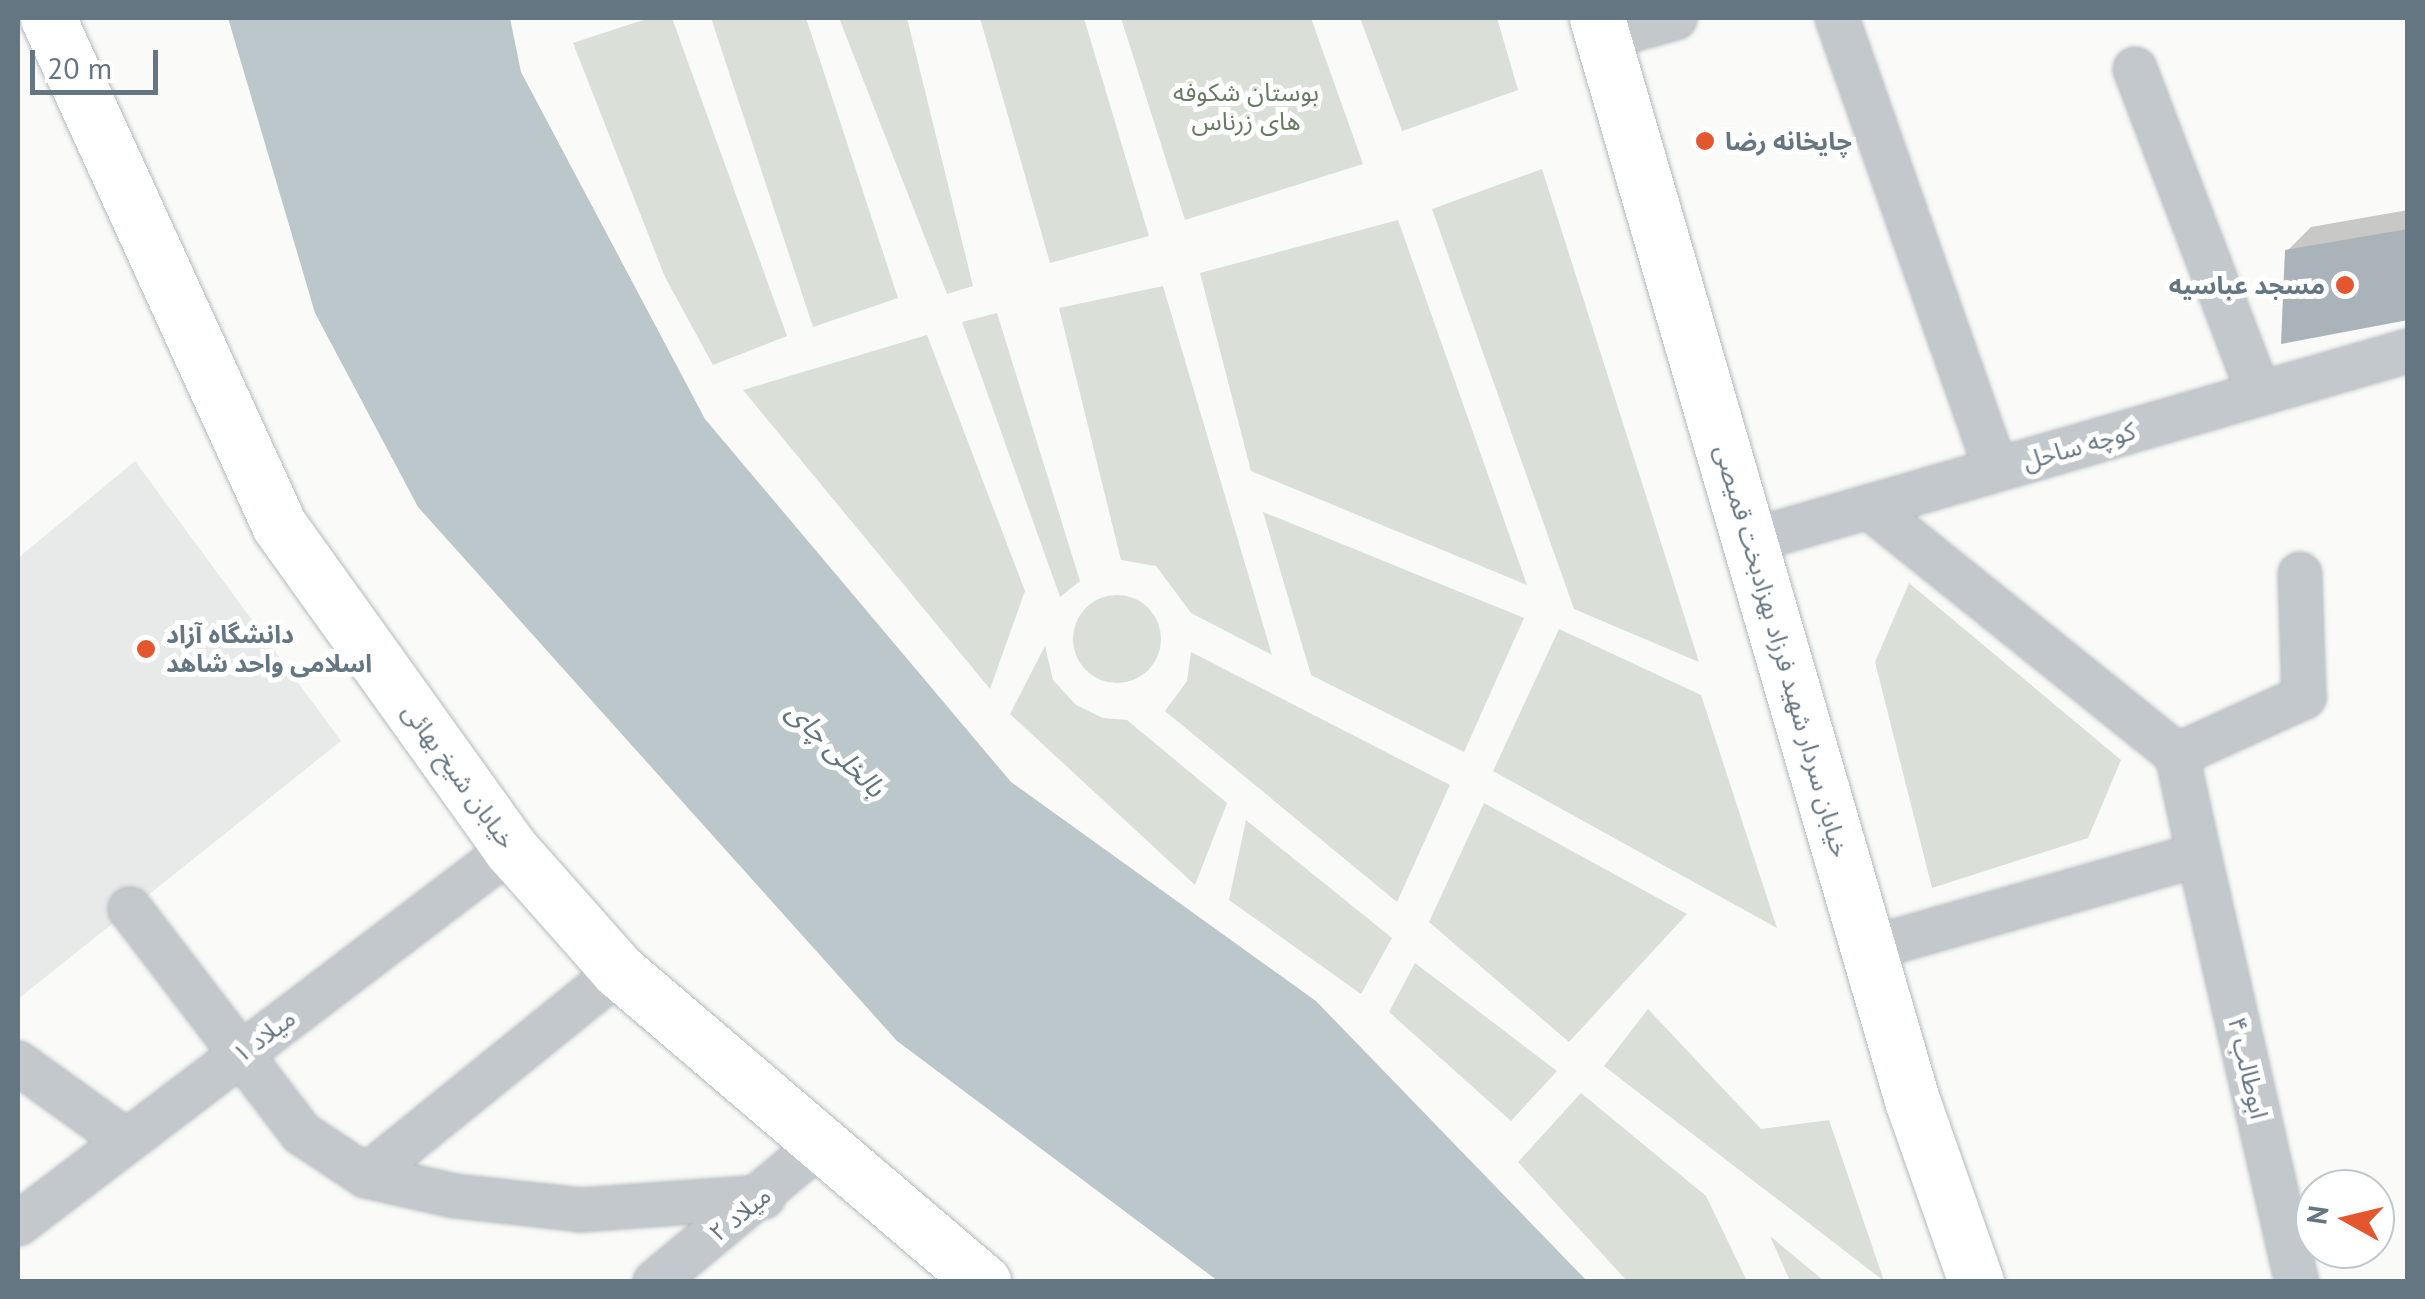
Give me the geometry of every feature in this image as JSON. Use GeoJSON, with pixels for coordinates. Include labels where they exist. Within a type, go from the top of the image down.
{"type":"FeatureCollection","features":[{"type":"Feature","properties":{"kind":"street"},"geometry":{"type":"LineString","coordinates":[[1600,28],[1674,18]]}},
{"type":"Feature","properties":{"kind":"street"},"geometry":{"type":"LineString","coordinates":[[1837,18],[1996,470]]}},
{"type":"Feature","properties":{"kind":"street","name":"خیابان شیخ بهائی"},"geometry":{"type":"LineString","coordinates":[[52,22],[279,525],[511,849],[619,971],[983,1282]]}},
{"type":"Feature","properties":{"kind":"street","name":"خیابان سردار شهید فرزاد بهزاد‌بخت قمیصی"},"geometry":{"type":"LineString","coordinates":[[1600,28],[1868,949],[1976,1282]]}},
{"type":"Feature","properties":{"kind":"street"},"geometry":{"type":"LineString","coordinates":[[2135,69],[2259,394]]}},
{"type":"Feature","properties":{"kind":"street","name":"کوچه ساحل"},"geometry":{"type":"LineString","coordinates":[[1750,541],[2408,351]]}},
{"type":"Feature","properties":{"kind":"street"},"geometry":{"type":"LineString","coordinates":[[1870,507],[2178,755],[2304,696],[2300,574]]}},
{"type":"Feature","properties":{"kind":"street","name":"ابوطالب ۴"},"geometry":{"type":"LineString","coordinates":[[2178,755],[2297,1282]]}},
{"type":"Feature","properties":{"kind":"street","name":"میلاد ۱"},"geometry":{"type":"LineString","coordinates":[[18,1224],[511,849]]}},
{"type":"Feature","properties":{"kind":"street"},"geometry":{"type":"LineString","coordinates":[[1868,949],[2199,855]]}},
{"type":"Feature","properties":{"kind":"street"},"geometry":{"type":"LineString","coordinates":[[130,909],[301,1132],[366,1176],[455,1196],[580,1210],[764,1197]]}},
{"type":"Feature","properties":{"kind":"street"},"geometry":{"type":"LineString","coordinates":[[366,1176],[619,971]]}},
{"type":"Feature","properties":{"kind":"street"},"geometry":{"type":"LineString","coordinates":[[18,1064],[125,1140]]}},
{"type":"Feature","properties":{"kind":"street","name":"میلاد ۲"},"geometry":{"type":"LineString","coordinates":[[655,1282],[764,1197],[822,1143]]}},
{"type":"Feature","properties":{"kind":"shaded area","name":"دانشگاه آزاد اسلامی واحد شاهد"},"geometry":{"type":"Polygon","coordinates":[[[135,461],[341,741],[18,999],[18,558],[135,461]]]}},
{"type":"Feature","properties":{"kind":"green space"},"geometry":{"type":"Polygon","coordinates":[[[649,18],[672,18],[787,336],[713,365],[665,277],[573,43],[649,18]]]}},
{"type":"Feature","properties":{"kind":"green space"},"geometry":{"type":"Polygon","coordinates":[[[711,18],[806,18],[898,298],[813,327],[711,18]]]}},
{"type":"Feature","properties":{"kind":"green space"},"geometry":{"type":"Polygon","coordinates":[[[839,18],[907,18],[973,286],[947,294],[839,18]]]}},
{"type":"Feature","properties":{"kind":"green space","name":"بوستان شکوفه های زرناس"},"geometry":{"type":"Polygon","coordinates":[[[980,18],[1084,18],[1149,236],[1050,263],[980,18]]]}},
{"type":"Feature","properties":{"kind":"green space","name":"بوستان شکوفه های زرناس"},"geometry":{"type":"Polygon","coordinates":[[[1121,18],[1311,18],[1363,164],[1185,220],[1121,18]]]}},
{"type":"Feature","properties":{"kind":"green space","name":"بوستان شکوفه های زرناس"},"geometry":{"type":"Polygon","coordinates":[[[1360,18],[1497,18],[1518,90],[1402,131],[1360,18]]]}},
{"type":"Feature","properties":{"kind":"green space"},"geometry":{"type":"Polygon","coordinates":[[[1542,169],[1699,662],[1574,609],[1432,209],[1542,169]]]}},
{"type":"Feature","properties":{"kind":"green space"},"geometry":{"type":"Polygon","coordinates":[[[1398,220],[1527,585],[1251,471],[1200,273],[1398,220]]]}},
{"type":"Feature","properties":{"kind":"green space"},"geometry":{"type":"Polygon","coordinates":[[[1163,286],[1272,655],[1191,613],[1156,566],[1121,560],[1059,308],[1163,286]]]}},
{"type":"Feature","properties":{"kind":"green space"},"geometry":{"type":"Polygon","coordinates":[[[997,313],[1080,581],[1060,597],[962,322],[997,313]]]}},
{"type":"Feature","properties":{"kind":"green space"},"geometry":{"type":"Polygon","coordinates":[[[927,335],[1025,591],[990,689],[743,390],[927,335]]]}},
{"type":"Feature","properties":{"kind":"green space"},"geometry":{"type":"Polygon","coordinates":[[[1263,512],[1524,618],[1464,752],[1311,675],[1263,512]]]}},
{"type":"Feature","properties":{"kind":"green space"},"geometry":{"type":"Polygon","coordinates":[[[1909,583],[2121,760],[2088,838],[1932,888],[1875,662],[1909,583]]]}},
{"type":"Feature","properties":{"kind":"green space"},"geometry":{"type":"Polygon","coordinates":[[[1117,595],[1148,608],[1161,639],[1148,670],[1117,683],[1086,670],[1073,639],[1086,608],[1117,595]]]}},
{"type":"Feature","properties":{"kind":"green space"},"geometry":{"type":"Polygon","coordinates":[[[1559,629],[1701,695],[1777,928],[1493,771],[1559,629]]]}},
{"type":"Feature","properties":{"kind":"green space"},"geometry":{"type":"Polygon","coordinates":[[[1045,646],[1053,680],[1076,705],[1103,718],[1127,720],[1227,803],[1195,885],[1010,714],[1045,646]]]}},
{"type":"Feature","properties":{"kind":"green space"},"geometry":{"type":"Polygon","coordinates":[[[1191,652],[1450,785],[1397,902],[1165,711],[1187,681],[1191,652]]]}},
{"type":"Feature","properties":{"kind":"green space"},"geometry":{"type":"Polygon","coordinates":[[[1484,803],[1687,914],[1569,1042],[1429,922],[1484,803]]]}},
{"type":"Feature","properties":{"kind":"green space"},"geometry":{"type":"Polygon","coordinates":[[[1246,820],[1392,938],[1361,994],[1229,900],[1246,820]]]}},
{"type":"Feature","properties":{"kind":"green space"},"geometry":{"type":"Polygon","coordinates":[[[1415,963],[1557,1071],[1511,1121],[1389,1012],[1415,963]]]}},
{"type":"Feature","properties":{"kind":"green space"},"geometry":{"type":"Polygon","coordinates":[[[1648,1009],[1761,1129],[1829,1120],[1884,1281],[1604,1066],[1648,1009]]]}},
{"type":"Feature","properties":{"kind":"green space"},"geometry":{"type":"Polygon","coordinates":[[[1581,1093],[1706,1196],[1747,1281],[1627,1281],[1518,1162],[1581,1093]]]}},
{"type":"Feature","properties":{"kind":"green space"},"geometry":{"type":"Polygon","coordinates":[[[1770,1236],[1824,1281],[1790,1281],[1770,1236]]]}},
{"type":"Feature","properties":{"kind":"water","name":"بالخلی چای"},"geometry":{"type":"Polygon","coordinates":[[[228,18],[510,18],[521,72],[705,419],[1011,782],[1316,1001],[1587,1281],[1218,1281],[897,1041],[418,507],[315,313],[228,18]]]}},
{"type":"Feature","properties":{"kind":"building","name":"مسجد عباسیه"},"geometry":{"type":"Polygon","coordinates":[[[2408,229],[2408,320],[2281,344],[2285,250],[2408,229]]]}},
{"type":"Feature","properties":{"kind":"place","name":"چایخانه رضا"},"geometry":{"type":"Point","coordinates":[1705,141]}},
{"type":"Feature","properties":{"kind":"place","name":"مسجد عباسیه"},"geometry":{"type":"Point","coordinates":[2345,285]}},
{"type":"Feature","properties":{"kind":"place","name":"دانشگاه آزاد اسلامی واحد شاهد"},"geometry":{"type":"Point","coordinates":[146,649]}}]}
